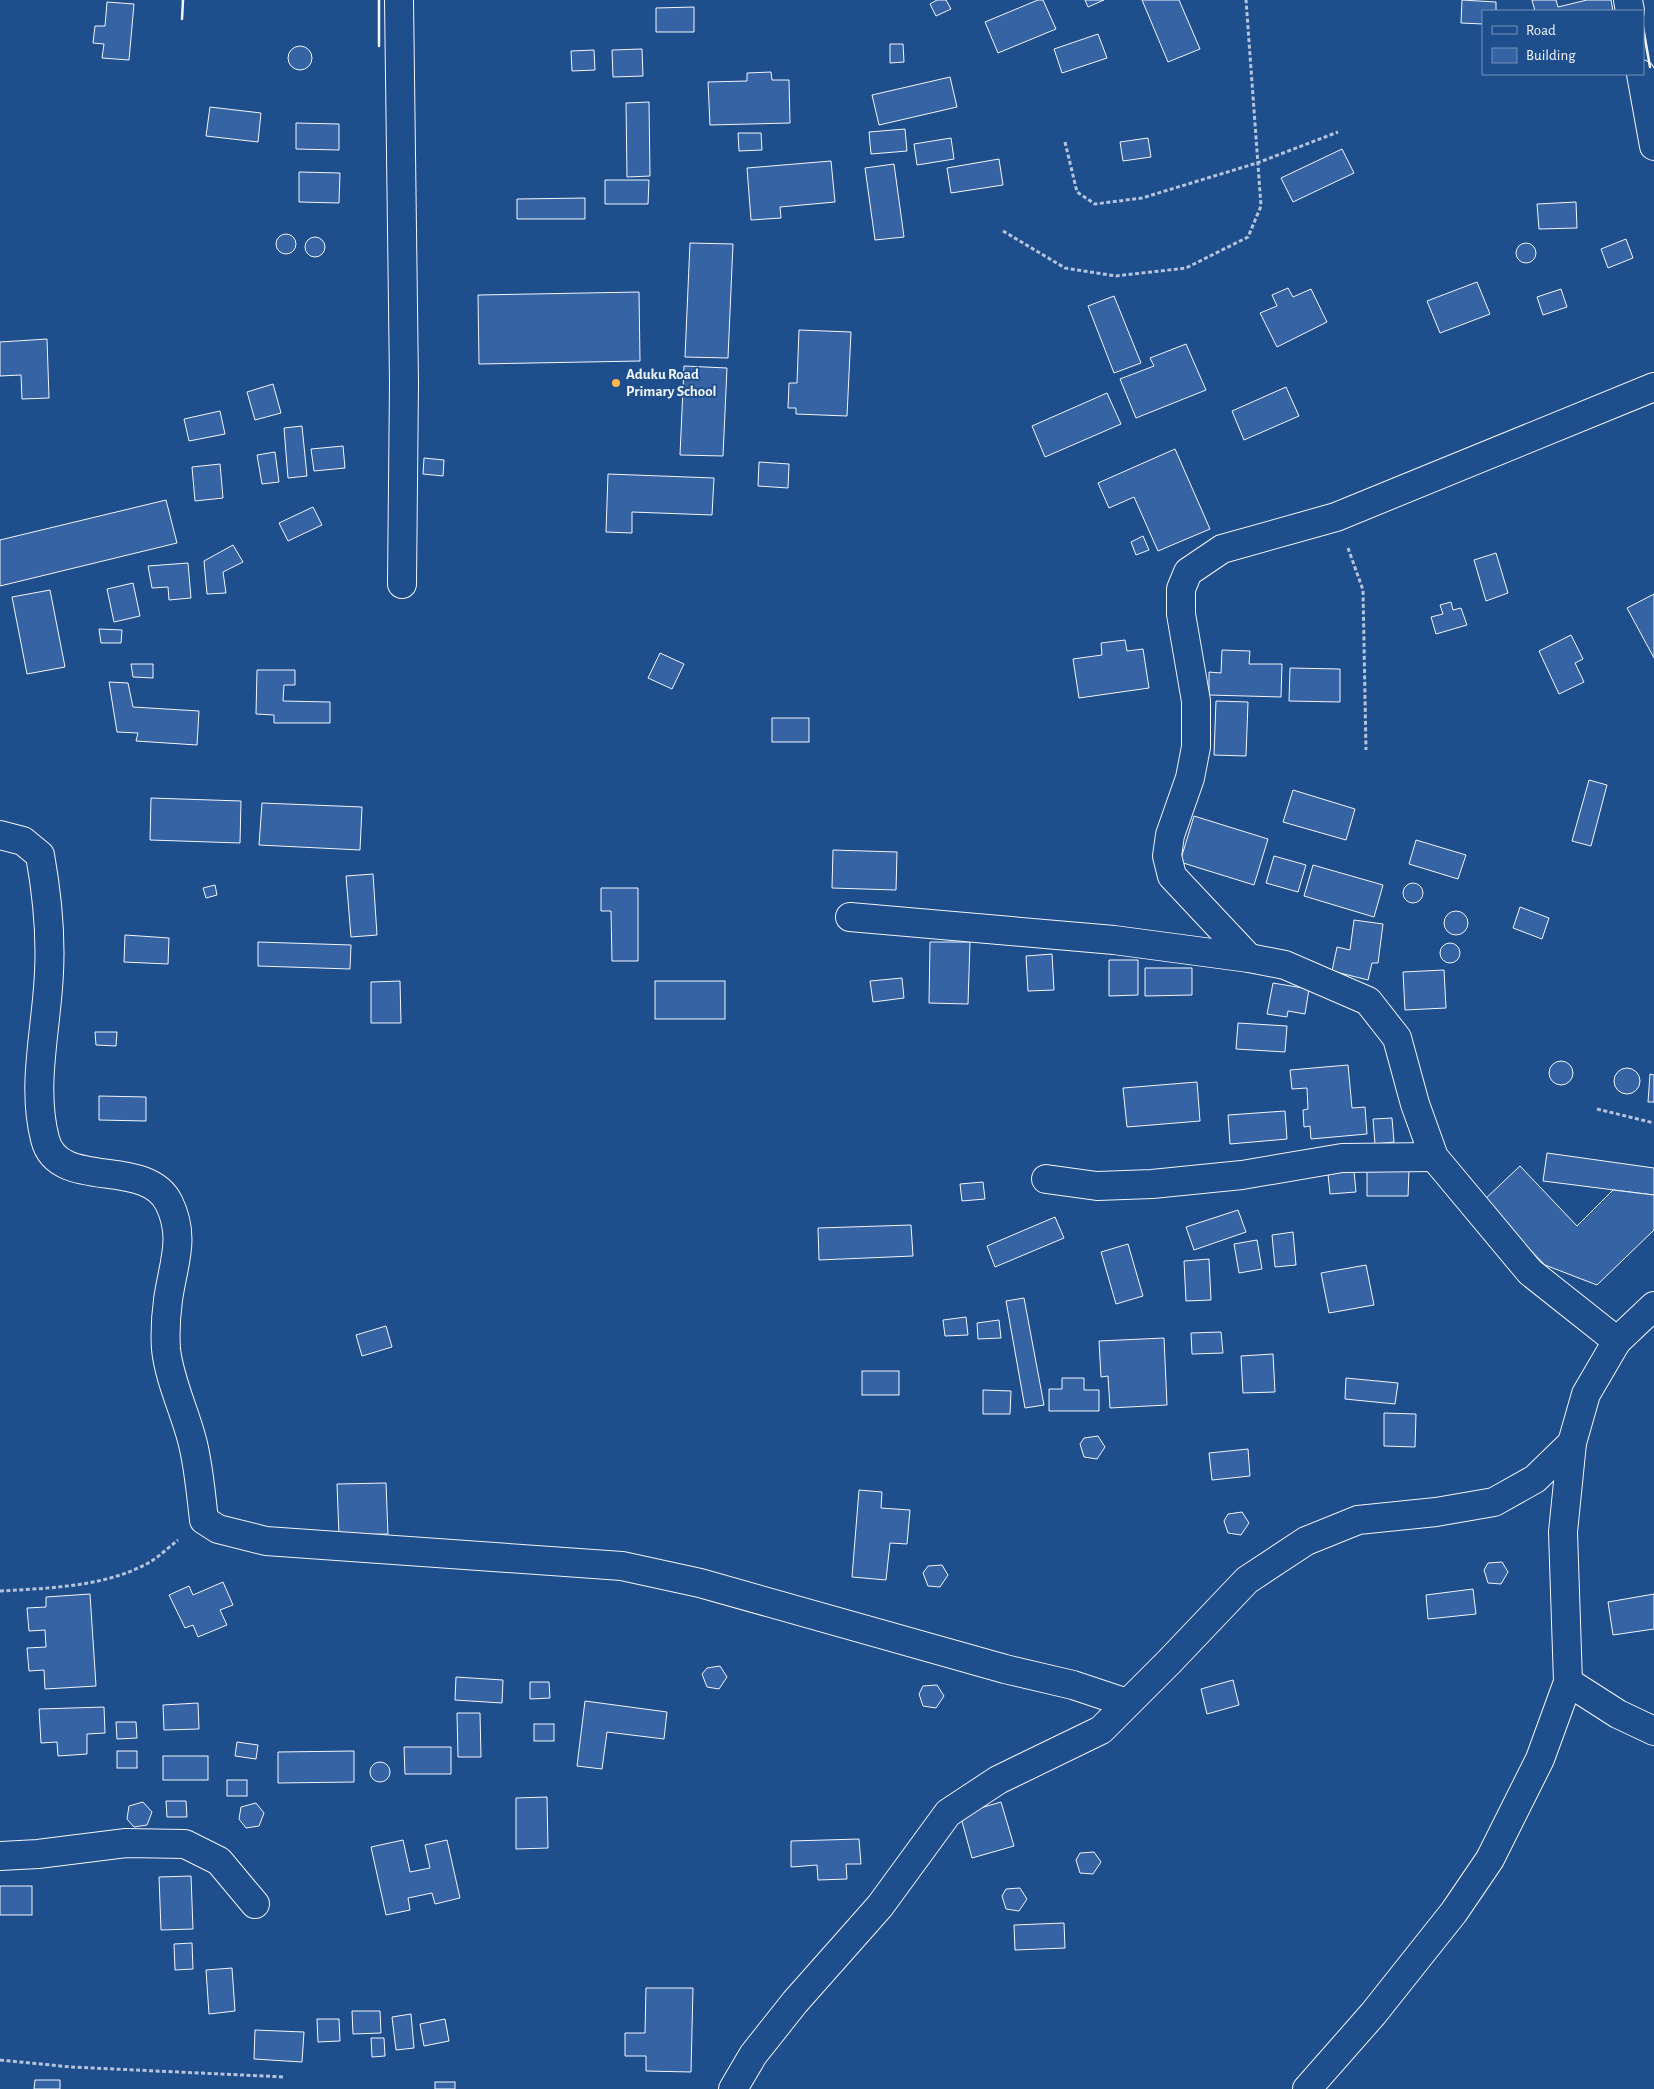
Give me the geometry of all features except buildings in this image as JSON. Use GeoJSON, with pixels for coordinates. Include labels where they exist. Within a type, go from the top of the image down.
{"type":"FeatureCollection","features":[{"type":"Feature","properties":{"kind":"street"},"geometry":{"type":"LineString","coordinates":[[399,0],[404,383],[402,584]]}},
{"type":"Feature","properties":{"kind":"street"},"geometry":{"type":"LineString","coordinates":[[1641,75],[1654,146]]}},
{"type":"Feature","properties":{"kind":"street"},"geometry":{"type":"LineString","coordinates":[[1249,958],[1172,876],[1167,856],[1170,835],[1190,778],[1196,746],[1196,702],[1181,614],[1182,589],[1188,572],[1222,549],[1336,517],[1654,386]]}},
{"type":"Feature","properties":{"kind":"street"},"geometry":{"type":"LineString","coordinates":[[0,834],[23,841],[40,855],[47,895],[49,972],[39,1091],[45,1140],[55,1157],[76,1169],[123,1175],[152,1186],[168,1201],[177,1225],[178,1255],[168,1300],[166,1350],[193,1444],[204,1520],[218,1528],[266,1540],[622,1566],[700,1583],[1005,1669],[1073,1685],[1127,1703]]}},
{"type":"Feature","properties":{"kind":"street"},"geometry":{"type":"LineString","coordinates":[[850,916],[1114,940],[1249,958],[1285,965],[1368,1001],[1397,1038],[1415,1104],[1434,1157],[1530,1272],[1616,1340]]}},
{"type":"Feature","properties":{"kind":"street"},"geometry":{"type":"LineString","coordinates":[[1046,1179],[1097,1186],[1152,1184],[1242,1175],[1342,1158],[1434,1157]]}},
{"type":"Feature","properties":{"kind":"street"},"geometry":{"type":"LineString","coordinates":[[1307,2089],[1373,2014],[1454,1912],[1490,1860],[1540,1759],[1568,1682],[1563,1532],[1572,1443],[1586,1394],[1616,1340],[1654,1306]]}},
{"type":"Feature","properties":{"kind":"street"},"geometry":{"type":"LineString","coordinates":[[733,2089],[753,2055],[795,2002],[880,1906],[948,1813],[998,1780],[1100,1730],[1247,1580],[1306,1540],[1358,1520],[1436,1512],[1494,1502],[1535,1479],[1572,1443]]}},
{"type":"Feature","properties":{"kind":"street"},"geometry":{"type":"LineString","coordinates":[[1568,1682],[1618,1714],[1654,1731]]}},
{"type":"Feature","properties":{"kind":"street"},"geometry":{"type":"LineString","coordinates":[[0,1856],[38,1854],[126,1843],[184,1844],[219,1861],[255,1904]]}},
{"type":"Feature","properties":{"kind":"path"},"geometry":{"type":"LineString","coordinates":[[1003,231],[1066,268],[1116,276],[1186,268],[1248,237],[1261,206],[1246,0]]}},
{"type":"Feature","properties":{"kind":"path"},"geometry":{"type":"LineString","coordinates":[[1066,142],[1077,192],[1095,204],[1142,198],[1257,163],[1338,132]]}},
{"type":"Feature","properties":{"kind":"path"},"geometry":{"type":"LineString","coordinates":[[1336,517],[1363,590],[1366,750]]}},
{"type":"Feature","properties":{"kind":"path"},"geometry":{"type":"LineString","coordinates":[[1597,1109],[1654,1124]]}},
{"type":"Feature","properties":{"kind":"path"},"geometry":{"type":"LineString","coordinates":[[0,1591],[52,1587],[109,1578],[151,1562],[204,1520]]}},
{"type":"Feature","properties":{"kind":"path"},"geometry":{"type":"LineString","coordinates":[[0,2060],[110,2069],[286,2078]]}},
{"type":"Feature","properties":{"kind":"wall"},"geometry":{"type":"LineString","coordinates":[[182,19],[183,0]]}},
{"type":"Feature","properties":{"kind":"wall"},"geometry":{"type":"LineString","coordinates":[[379,0],[379,46]]}},
{"type":"Feature","properties":{"kind":"wall"},"geometry":{"type":"LineString","coordinates":[[1644,33],[1650,67]]}},
{"type":"Feature","properties":{"kind":"place","name":"Aduku Road Primary School"},"geometry":{"type":"Point","coordinates":[616,383]}}]}
